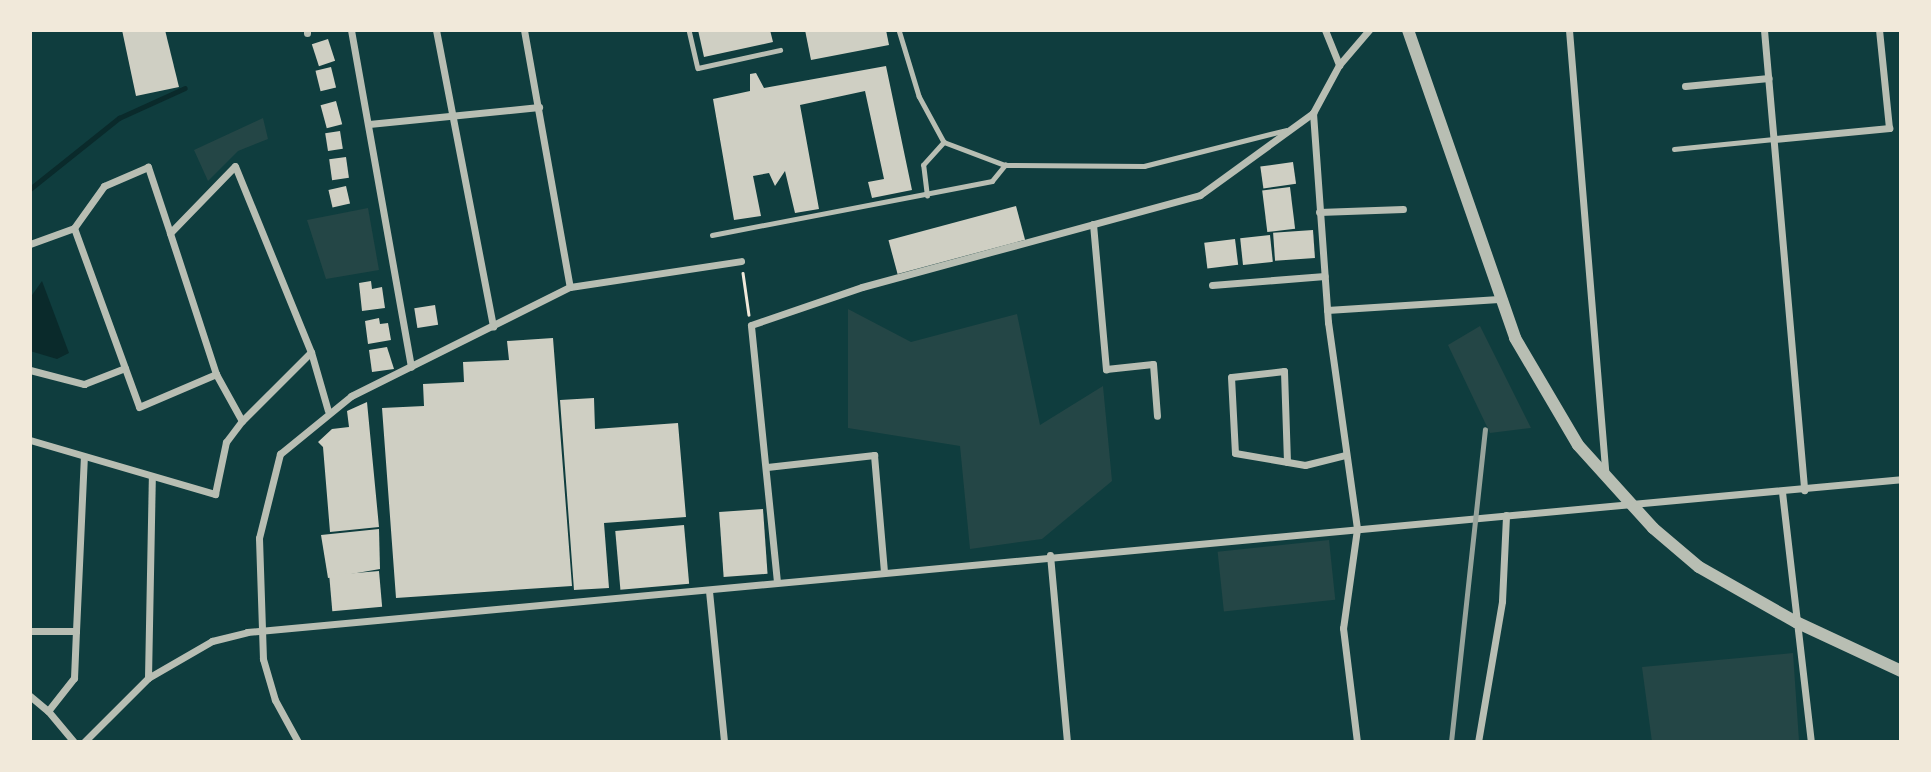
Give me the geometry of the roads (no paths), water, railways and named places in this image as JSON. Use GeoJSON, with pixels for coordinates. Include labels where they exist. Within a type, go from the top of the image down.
{"type":"FeatureCollection","features":[{"type":"Feature","properties":{"kind":"street"},"geometry":{"type":"LineString","coordinates":[[351,30],[411,367]]}},
{"type":"Feature","properties":{"kind":"street"},"geometry":{"type":"LineString","coordinates":[[436,30],[493,327]]}},
{"type":"Feature","properties":{"kind":"street"},"geometry":{"type":"LineString","coordinates":[[524,30],[570,287]]}},
{"type":"Feature","properties":{"kind":"street"},"geometry":{"type":"LineString","coordinates":[[1325,30],[1339,65]]}},
{"type":"Feature","properties":{"kind":"street"},"geometry":{"type":"LineString","coordinates":[[777,582],[751,325],[1200,195],[1312,113],[1339,65],[1369,30]]}},
{"type":"Feature","properties":{"kind":"street"},"geometry":{"type":"LineString","coordinates":[[1408,30],[1499,299],[1544,393],[1606,477],[1699,567],[1796,622],[1901,671]]}},
{"type":"Feature","properties":{"kind":"street"},"geometry":{"type":"LineString","coordinates":[[1569,30],[1606,477]]}},
{"type":"Feature","properties":{"kind":"street"},"geometry":{"type":"LineString","coordinates":[[1764,30],[1804,490]]}},
{"type":"Feature","properties":{"kind":"street"},"geometry":{"type":"LineString","coordinates":[[1775,139],[1889,128],[1879,30]]}},
{"type":"Feature","properties":{"kind":"street"},"geometry":{"type":"LineString","coordinates":[[1685,86],[1769,78]]}},
{"type":"Feature","properties":{"kind":"street"},"geometry":{"type":"LineString","coordinates":[[369,124],[451,112],[539,107]]}},
{"type":"Feature","properties":{"kind":"street"},"geometry":{"type":"LineString","coordinates":[[1312,113],[1327,310],[1357,529],[1343,628],[1357,742]]}},
{"type":"Feature","properties":{"kind":"street"},"geometry":{"type":"LineString","coordinates":[[170,233],[235,166],[311,352],[328,411]]}},
{"type":"Feature","properties":{"kind":"street"},"geometry":{"type":"LineString","coordinates":[[30,244],[74,228],[104,186],[148,167],[216,374],[242,421]]}},
{"type":"Feature","properties":{"kind":"street"},"geometry":{"type":"LineString","coordinates":[[1319,212],[1403,209]]}},
{"type":"Feature","properties":{"kind":"street"},"geometry":{"type":"LineString","coordinates":[[1093,224],[1106,369],[1153,364],[1157,416]]}},
{"type":"Feature","properties":{"kind":"street"},"geometry":{"type":"LineString","coordinates":[[74,228],[139,407],[216,374]]}},
{"type":"Feature","properties":{"kind":"street"},"geometry":{"type":"LineString","coordinates":[[298,742],[266,676],[262,631],[259,538],[272,475],[280,454],[328,411],[570,287],[741,261]]}},
{"type":"Feature","properties":{"kind":"street"},"geometry":{"type":"LineString","coordinates":[[1212,285],[1325,276]]}},
{"type":"Feature","properties":{"kind":"street"},"geometry":{"type":"LineString","coordinates":[[1327,310],[1499,299]]}},
{"type":"Feature","properties":{"kind":"street"},"geometry":{"type":"LineString","coordinates":[[30,440],[152,478],[215,494],[226,442],[242,421],[311,352]]}},
{"type":"Feature","properties":{"kind":"street"},"geometry":{"type":"LineString","coordinates":[[30,370],[84,384],[125,368]]}},
{"type":"Feature","properties":{"kind":"street"},"geometry":{"type":"LineString","coordinates":[[1287,462],[1284,371],[1231,377],[1235,453],[1287,462],[1306,465],[1345,455]]}},
{"type":"Feature","properties":{"kind":"street"},"geometry":{"type":"LineString","coordinates":[[767,467],[874,455],[884,571]]}},
{"type":"Feature","properties":{"kind":"street"},"geometry":{"type":"LineString","coordinates":[[48,711],[74,678],[84,458]]}},
{"type":"Feature","properties":{"kind":"street"},"geometry":{"type":"LineString","coordinates":[[148,678],[152,478]]}},
{"type":"Feature","properties":{"kind":"street"},"geometry":{"type":"LineString","coordinates":[[84,742],[148,678],[212,641],[262,631],[709,591],[884,571],[1357,529],[1438,519],[1901,480]]}},
{"type":"Feature","properties":{"kind":"street"},"geometry":{"type":"LineString","coordinates":[[1782,492],[1811,742]]}},
{"type":"Feature","properties":{"kind":"street"},"geometry":{"type":"LineString","coordinates":[[1478,742],[1502,601],[1502,515]]}},
{"type":"Feature","properties":{"kind":"street"},"geometry":{"type":"LineString","coordinates":[[1050,555],[1067,742]]}},
{"type":"Feature","properties":{"kind":"street"},"geometry":{"type":"LineString","coordinates":[[709,591],[724,742]]}},
{"type":"Feature","properties":{"kind":"street"},"geometry":{"type":"LineString","coordinates":[[30,631],[76,631]]}},
{"type":"Feature","properties":{"kind":"street"},"geometry":{"type":"LineString","coordinates":[[30,696],[48,711],[75,742]]}},
{"type":"Feature","properties":{"kind":"lane"},"geometry":{"type":"LineString","coordinates":[[689,30],[698,68],[780,50]]}},
{"type":"Feature","properties":{"kind":"lane"},"geometry":{"type":"LineString","coordinates":[[899,30],[919,96],[944,142],[1006,165],[1144,166],[1294,128]]}},
{"type":"Feature","properties":{"kind":"lane"},"geometry":{"type":"LineString","coordinates":[[1674,149],[1775,139]]}},
{"type":"Feature","properties":{"kind":"lane"},"geometry":{"type":"LineString","coordinates":[[928,196],[922,164],[944,142]]}},
{"type":"Feature","properties":{"kind":"lane"},"geometry":{"type":"LineString","coordinates":[[712,235],[928,196],[992,181],[1006,165]]}},
{"type":"Feature","properties":{"kind":"waterway"},"geometry":{"type":"LineString","coordinates":[[30,189],[119,118],[185,88]]}},
{"type":"Feature","properties":{"kind":"railway"},"geometry":{"type":"LineString","coordinates":[[1451,742],[1485,430]]}}]}
